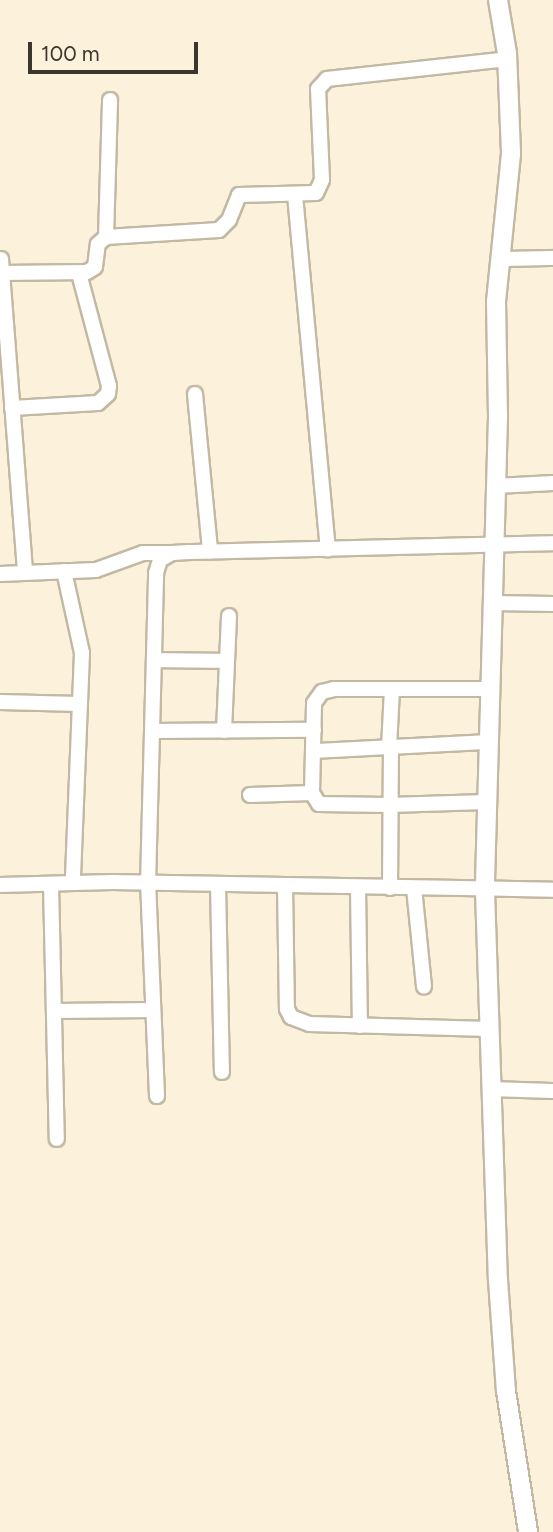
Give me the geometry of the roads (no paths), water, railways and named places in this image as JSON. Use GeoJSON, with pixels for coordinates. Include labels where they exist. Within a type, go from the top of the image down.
{"type":"FeatureCollection","features":[{"type":"Feature","properties":{"kind":"street"},"geometry":{"type":"LineString","coordinates":[[498,0],[508,59],[511,154],[496,301],[494,352],[498,417],[485,891],[490,1088],[506,1391],[528,1532]]}},
{"type":"Feature","properties":{"kind":"street"},"geometry":{"type":"LineString","coordinates":[[25,572],[3,321],[1,266],[79,273],[94,267],[97,244],[106,237],[219,230],[229,220],[239,195],[312,194],[322,186],[318,89],[324,80],[508,59]]}},
{"type":"Feature","properties":{"kind":"street"},"geometry":{"type":"LineString","coordinates":[[106,237],[110,100]]}},
{"type":"Feature","properties":{"kind":"street"},"geometry":{"type":"LineString","coordinates":[[295,195],[328,549]]}},
{"type":"Feature","properties":{"kind":"street"},"geometry":{"type":"LineString","coordinates":[[501,259],[553,258]]}},
{"type":"Feature","properties":{"kind":"street"},"geometry":{"type":"LineString","coordinates":[[12,408],[98,403],[108,394],[109,386],[79,273]]}},
{"type":"Feature","properties":{"kind":"street"},"geometry":{"type":"LineString","coordinates":[[195,394],[210,551]]}},
{"type":"Feature","properties":{"kind":"street"},"geometry":{"type":"LineString","coordinates":[[496,486],[553,483]]}},
{"type":"Feature","properties":{"kind":"street"},"geometry":{"type":"LineString","coordinates":[[0,574],[108,568],[143,553],[553,543]]}},
{"type":"Feature","properties":{"kind":"street"},"geometry":{"type":"LineString","coordinates":[[157,1096],[148,884],[156,573],[160,560],[172,554]]}},
{"type":"Feature","properties":{"kind":"street"},"geometry":{"type":"LineString","coordinates":[[64,571],[81,641],[73,882]]}},
{"type":"Feature","properties":{"kind":"street"},"geometry":{"type":"LineString","coordinates":[[493,603],[553,604]]}},
{"type":"Feature","properties":{"kind":"street"},"geometry":{"type":"LineString","coordinates":[[224,731],[229,616]]}},
{"type":"Feature","properties":{"kind":"street"},"geometry":{"type":"LineString","coordinates":[[154,660],[227,661]]}},
{"type":"Feature","properties":{"kind":"street"},"geometry":{"type":"LineString","coordinates":[[486,802],[319,804],[312,793],[314,703],[322,692],[334,689],[490,689]]}},
{"type":"Feature","properties":{"kind":"street"},"geometry":{"type":"LineString","coordinates":[[390,888],[389,747],[392,690]]}},
{"type":"Feature","properties":{"kind":"street"},"geometry":{"type":"LineString","coordinates":[[0,702],[80,704]]}},
{"type":"Feature","properties":{"kind":"street"},"geometry":{"type":"LineString","coordinates":[[152,731],[314,730]]}},
{"type":"Feature","properties":{"kind":"street"},"geometry":{"type":"LineString","coordinates":[[315,751],[487,742]]}},
{"type":"Feature","properties":{"kind":"street"},"geometry":{"type":"LineString","coordinates":[[250,795],[312,793]]}},
{"type":"Feature","properties":{"kind":"street"},"geometry":{"type":"LineString","coordinates":[[0,885],[73,882],[485,891],[553,890]]}},
{"type":"Feature","properties":{"kind":"street"},"geometry":{"type":"LineString","coordinates":[[51,884],[57,1139]]}},
{"type":"Feature","properties":{"kind":"street"},"geometry":{"type":"LineString","coordinates":[[218,885],[222,1072]]}},
{"type":"Feature","properties":{"kind":"street"},"geometry":{"type":"LineString","coordinates":[[285,886],[287,1009],[291,1017],[309,1024],[489,1029]]}},
{"type":"Feature","properties":{"kind":"street"},"geometry":{"type":"LineString","coordinates":[[358,887],[360,1026]]}},
{"type":"Feature","properties":{"kind":"street"},"geometry":{"type":"LineString","coordinates":[[414,888],[424,986]]}},
{"type":"Feature","properties":{"kind":"street"},"geometry":{"type":"LineString","coordinates":[[54,1011],[153,1010]]}},
{"type":"Feature","properties":{"kind":"street"},"geometry":{"type":"LineString","coordinates":[[490,1088],[553,1091]]}}]}
